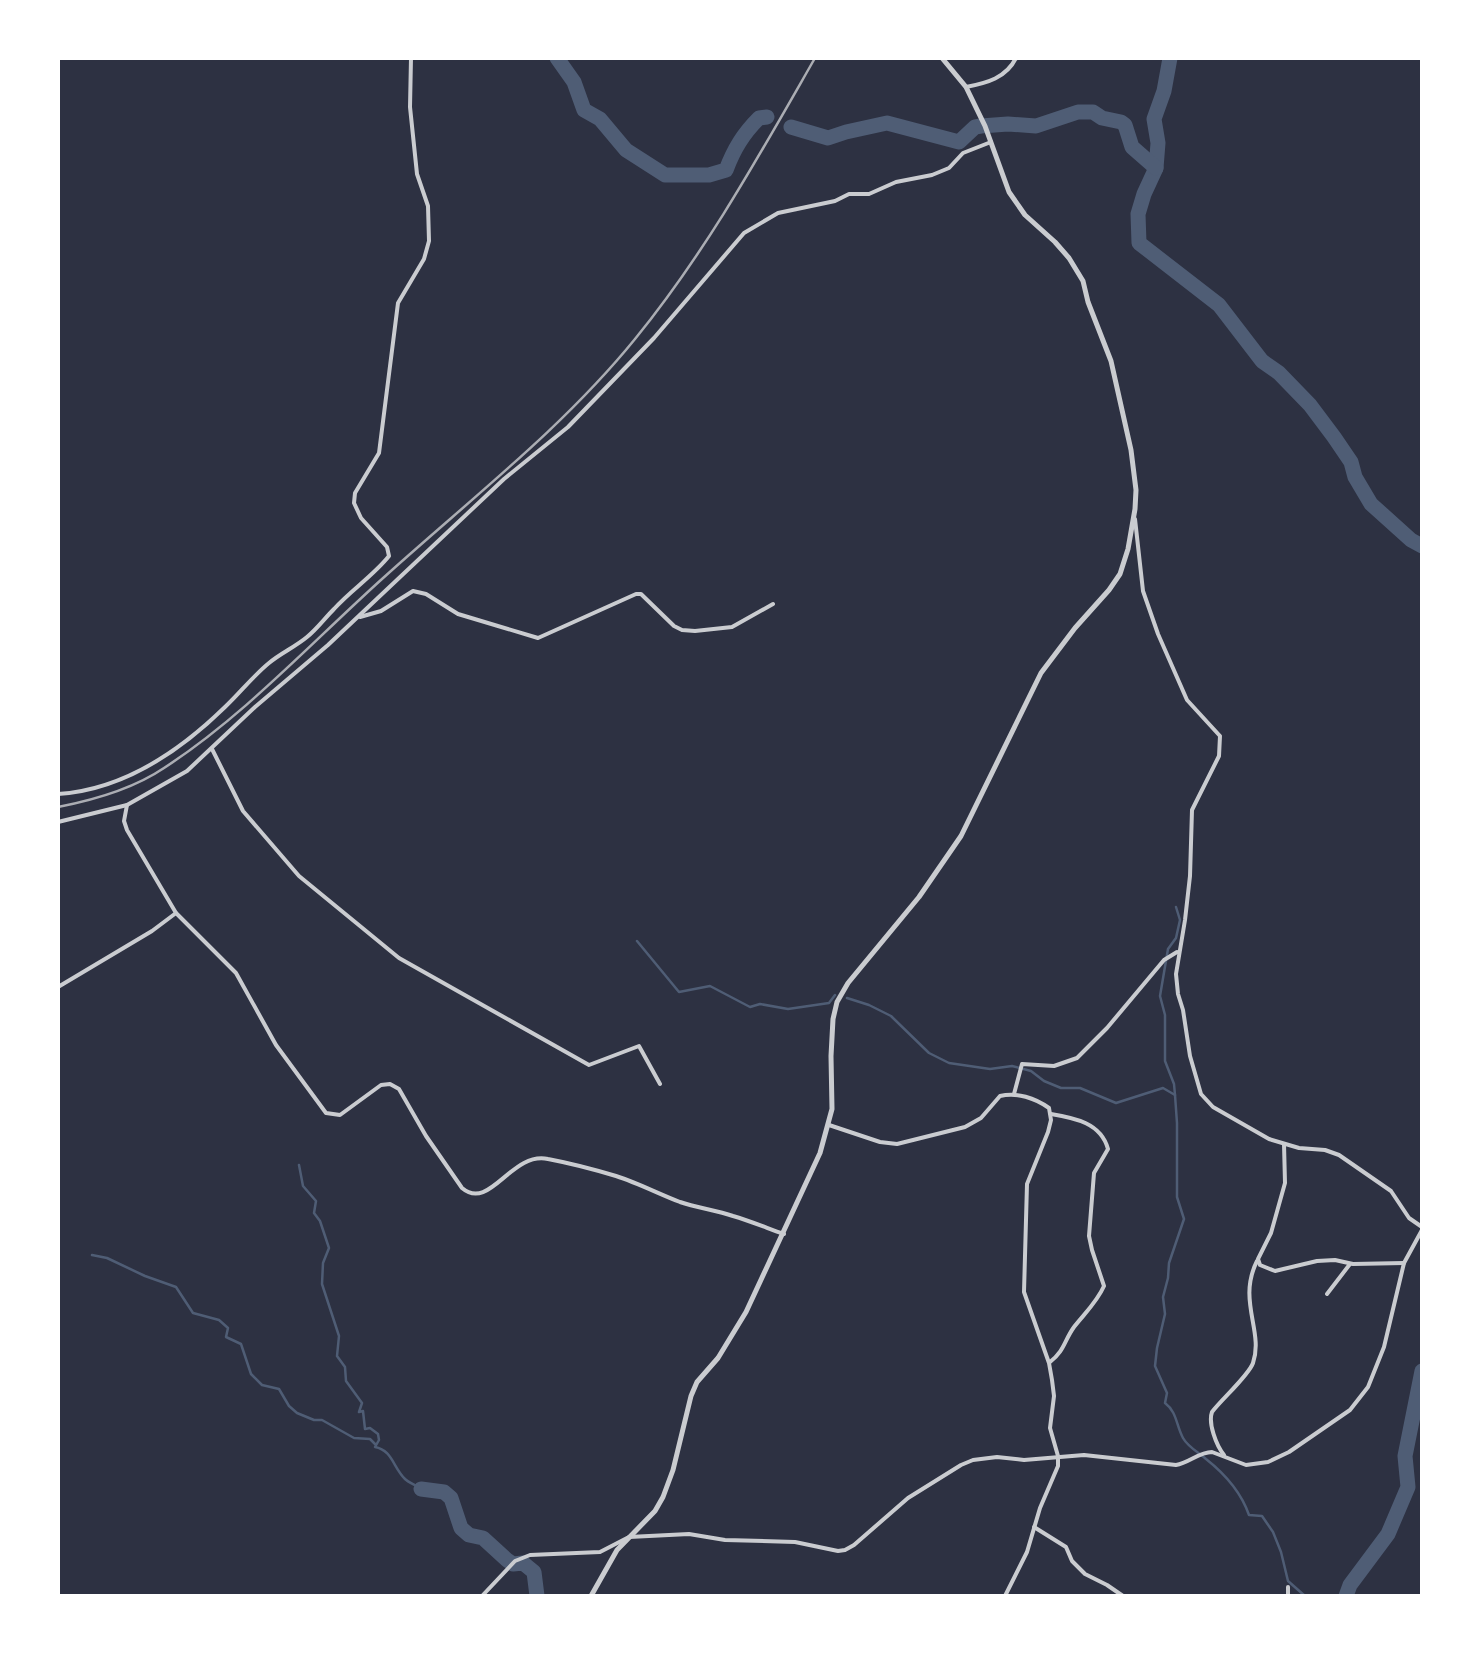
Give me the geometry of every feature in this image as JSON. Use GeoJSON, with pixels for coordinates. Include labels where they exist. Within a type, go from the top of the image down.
{"type":"FeatureCollection","features":[{"type":"Feature","properties":{"kind":"street"},"geometry":{"type":"LineString","coordinates":[[58,794],[90,789],[128,776],[181,744],[272,661],[313,633],[389,556],[386,547],[360,518],[354,493],[378,452],[398,303],[424,259],[429,241],[428,206],[417,174],[410,107],[410,58]]}},
{"type":"Feature","properties":{"kind":"street"},"geometry":{"type":"LineString","coordinates":[[482,1596],[515,1561],[530,1555],[600,1552],[628,1537],[689,1534],[846,1550],[908,1498],[960,1464],[986,1457],[1024,1460],[1084,1455],[1176,1465],[1206,1452],[1246,1464],[1268,1462],[1350,1410],[1368,1387],[1384,1347],[1404,1263],[1422,1228],[1409,1218],[1392,1191],[1339,1154],[1284,1144],[1250,1130],[1212,1106],[1201,1094],[1178,994],[1178,951],[1190,876],[1192,810],[1220,756],[1220,736],[1187,700],[1143,591],[1131,450],[1111,361],[1083,281],[1069,258],[1025,215],[1008,192],[966,87],[942,58]]}},
{"type":"Feature","properties":{"kind":"street"},"geometry":{"type":"LineString","coordinates":[[966,87],[1005,73],[1016,58]]}},
{"type":"Feature","properties":{"kind":"street"},"geometry":{"type":"LineString","coordinates":[[58,822],[127,806],[173,781],[212,750],[504,479],[568,426],[654,338],[744,234],[778,214],[932,175],[949,168],[963,153],[991,142]]}},
{"type":"Feature","properties":{"kind":"street"},"geometry":{"type":"LineString","coordinates":[[591,1596],[617,1550],[663,1497],[697,1382],[718,1358],[746,1312],[820,1153],[832,1109],[830,1056],[837,1002],[961,836],[1041,673],[1120,574],[1135,509]]}},
{"type":"Feature","properties":{"kind":"street"},"geometry":{"type":"LineString","coordinates":[[355,619],[381,612],[413,591],[426,594],[458,614],[538,638],[636,594],[641,594],[652,608],[682,630],[732,626],[774,604]]}},
{"type":"Feature","properties":{"kind":"street"},"geometry":{"type":"LineString","coordinates":[[212,750],[244,811],[299,876],[400,958],[589,1065],[639,1046],[660,1084]]}},
{"type":"Feature","properties":{"kind":"street"},"geometry":{"type":"LineString","coordinates":[[127,806],[127,830],[176,913],[236,973],[276,1045],[326,1113],[340,1115],[381,1085],[390,1084],[399,1088],[426,1136],[468,1193],[490,1190],[529,1159],[547,1158],[614,1176],[684,1204],[784,1234]]}},
{"type":"Feature","properties":{"kind":"street"},"geometry":{"type":"LineString","coordinates":[[58,987],[152,932],[176,913]]}},
{"type":"Feature","properties":{"kind":"street"},"geometry":{"type":"LineString","coordinates":[[1014,1094],[1022,1064],[1054,1066],[1077,1058],[1164,960],[1178,951]]}},
{"type":"Feature","properties":{"kind":"street"},"geometry":{"type":"LineString","coordinates":[[829,1124],[880,1142],[904,1143],[965,1127],[981,1118],[1000,1096],[1014,1094],[1049,1108],[1044,1144],[1027,1184],[1024,1292],[1049,1363],[1054,1396],[1050,1428],[1058,1456],[1056,1474],[1006,1596]]}},
{"type":"Feature","properties":{"kind":"street"},"geometry":{"type":"LineString","coordinates":[[1049,1363],[1065,1348],[1074,1327],[1104,1286],[1090,1236],[1094,1173],[1108,1148],[1092,1125],[1051,1114]]}},
{"type":"Feature","properties":{"kind":"street"},"geometry":{"type":"LineString","coordinates":[[1227,1458],[1219,1449],[1209,1420],[1218,1403],[1252,1366],[1256,1349],[1248,1289],[1271,1233],[1285,1183],[1284,1144]]}},
{"type":"Feature","properties":{"kind":"street"},"geometry":{"type":"LineString","coordinates":[[1258,1260],[1260,1266],[1275,1270],[1335,1260],[1350,1264],[1404,1263]]}},
{"type":"Feature","properties":{"kind":"street"},"geometry":{"type":"LineString","coordinates":[[1327,1294],[1350,1264]]}},
{"type":"Feature","properties":{"kind":"street"},"geometry":{"type":"LineString","coordinates":[[1034,1527],[1066,1547],[1072,1561],[1085,1574],[1122,1596]]}},
{"type":"Feature","properties":{"kind":"street"},"geometry":{"type":"LineString","coordinates":[[1288,1587],[1288,1596]]}},
{"type":"Feature","properties":{"kind":"waterway"},"geometry":{"type":"LineString","coordinates":[[557,58],[574,82],[584,110],[600,119],[626,150],[665,175],[709,175],[726,170],[748,130],[759,118],[767,117]]}},
{"type":"Feature","properties":{"kind":"waterway"},"geometry":{"type":"LineString","coordinates":[[1170,58],[1154,119],[1158,143],[1156,168],[1138,214],[1139,243],[1219,305],[1262,361],[1310,405],[1351,462],[1371,504],[1422,546]]}},
{"type":"Feature","properties":{"kind":"waterway"},"geometry":{"type":"LineString","coordinates":[[791,127],[828,138],[887,123],[959,142],[975,127],[1036,126],[1078,112],[1093,112],[1125,125],[1132,147],[1156,168]]}},
{"type":"Feature","properties":{"kind":"waterway"},"geometry":{"type":"LineString","coordinates":[[1176,907],[1180,920],[1176,938],[1168,949],[1160,996],[1165,1015],[1165,1061],[1175,1095],[1177,1197],[1184,1219],[1169,1263],[1155,1366],[1167,1393],[1165,1403],[1183,1438],[1226,1477],[1249,1515],[1262,1516],[1273,1532],[1288,1581],[1305,1596]]}},
{"type":"Feature","properties":{"kind":"waterway"},"geometry":{"type":"LineString","coordinates":[[637,941],[679,992],[710,986],[750,1007],[760,1004],[788,1009],[829,1003],[835,995]]}},
{"type":"Feature","properties":{"kind":"waterway"},"geometry":{"type":"LineString","coordinates":[[847,998],[891,1016],[929,1053],[949,1063],[990,1069],[1012,1066],[1031,1071],[1061,1088],[1080,1088],[1116,1103],[1163,1088],[1175,1095]]}},
{"type":"Feature","properties":{"kind":"waterway"},"geometry":{"type":"LineString","coordinates":[[299,1165],[303,1186],[316,1201],[314,1213],[329,1248],[323,1263],[322,1284],[339,1336],[337,1356],[345,1367],[346,1381],[362,1403],[359,1412],[363,1411],[365,1429],[378,1434],[375,1447],[389,1455],[405,1479],[421,1489]]}},
{"type":"Feature","properties":{"kind":"waterway"},"geometry":{"type":"LineString","coordinates":[[92,1255],[176,1287],[193,1313],[219,1320],[228,1328],[226,1337],[241,1344],[251,1374],[262,1385],[279,1389],[297,1413],[375,1444]]}},
{"type":"Feature","properties":{"kind":"waterway"},"geometry":{"type":"LineString","coordinates":[[1346,1596],[1388,1534],[1408,1487],[1405,1456],[1422,1371]]}},
{"type":"Feature","properties":{"kind":"waterway"},"geometry":{"type":"LineString","coordinates":[[421,1489],[444,1492],[451,1498],[461,1528],[469,1535],[483,1538],[513,1564],[523,1563],[534,1572],[537,1596]]}},
{"type":"Feature","properties":{"kind":"railway"},"geometry":{"type":"LineString","coordinates":[[58,807],[139,782],[222,726],[577,403],[635,339],[685,272],[815,58]]}}]}
